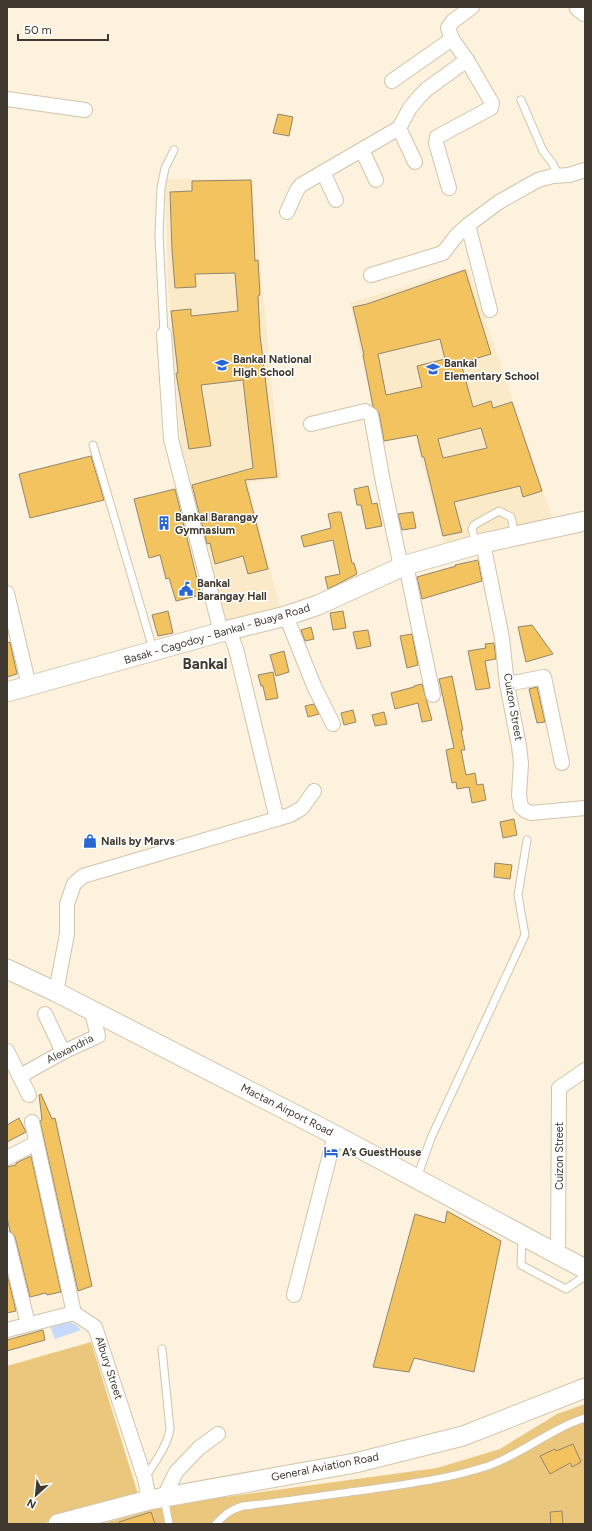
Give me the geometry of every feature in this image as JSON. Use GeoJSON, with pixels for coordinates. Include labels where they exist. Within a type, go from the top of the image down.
{"type":"FeatureCollection","features":[{"type":"Feature","properties":{"kind":"main road"},"geometry":{"type":"LineString","coordinates":[[579,7],[585,12]]}},
{"type":"Feature","properties":{"kind":"main road","name":"Basak - Cagodoy - Bankal - Buaya Road"},"geometry":{"type":"LineString","coordinates":[[7,692],[225,631],[286,616],[318,605],[404,566],[480,544],[585,521]]}},
{"type":"Feature","properties":{"kind":"main road","name":"Mactan Airport Road"},"geometry":{"type":"LineString","coordinates":[[7,969],[91,1009],[335,1134],[585,1269]]}},
{"type":"Feature","properties":{"kind":"main road","name":"General Aviation Road"},"geometry":{"type":"LineString","coordinates":[[58,1524],[157,1498],[355,1463],[463,1436],[585,1388]]}},
{"type":"Feature","properties":{"kind":"street"},"geometry":{"type":"LineString","coordinates":[[449,188],[436,143],[437,137],[491,108],[492,104],[467,60],[452,39],[448,28],[453,21],[472,7]]}},
{"type":"Feature","properties":{"kind":"street"},"geometry":{"type":"LineString","coordinates":[[392,80],[452,39]]}},
{"type":"Feature","properties":{"kind":"street"},"geometry":{"type":"LineString","coordinates":[[287,212],[296,190],[301,185],[399,128],[410,108],[427,89],[467,60]]}},
{"type":"Feature","properties":{"kind":"street"},"geometry":{"type":"LineString","coordinates":[[7,99],[85,110]]}},
{"type":"Feature","properties":{"kind":"street"},"geometry":{"type":"LineString","coordinates":[[399,128],[415,162]]}},
{"type":"Feature","properties":{"kind":"street"},"geometry":{"type":"LineString","coordinates":[[362,150],[376,180]]}},
{"type":"Feature","properties":{"kind":"street"},"geometry":{"type":"LineString","coordinates":[[371,275],[443,253],[457,234],[499,202],[538,180],[553,176],[569,175],[585,170]]}},
{"type":"Feature","properties":{"kind":"street"},"geometry":{"type":"LineString","coordinates":[[324,172],[336,200]]}},
{"type":"Feature","properties":{"kind":"street"},"geometry":{"type":"LineString","coordinates":[[468,226],[490,310]]}},
{"type":"Feature","properties":{"kind":"street"},"geometry":{"type":"LineString","coordinates":[[164,334],[171,439],[225,631],[236,649],[277,819]]}},
{"type":"Feature","properties":{"kind":"street"},"geometry":{"type":"LineString","coordinates":[[310,424],[365,411],[371,415],[383,482],[404,566],[433,695]]}},
{"type":"Feature","properties":{"kind":"street","name":"Cuizon Street"},"geometry":{"type":"LineString","coordinates":[[480,544],[502,638],[507,684],[520,746],[521,763],[519,795],[521,807],[526,812],[532,813],[585,808]]}},
{"type":"Feature","properties":{"kind":"street"},"geometry":{"type":"LineString","coordinates":[[7,593],[29,686]]}},
{"type":"Feature","properties":{"kind":"street"},"geometry":{"type":"LineString","coordinates":[[286,616],[312,687],[332,724]]}},
{"type":"Feature","properties":{"kind":"street"},"geometry":{"type":"LineString","coordinates":[[507,684],[544,677],[562,763]]}},
{"type":"Feature","properties":{"kind":"street"},"geometry":{"type":"LineString","coordinates":[[56,992],[67,934],[67,904],[74,884],[83,876],[290,815],[302,808],[314,790]]}},
{"type":"Feature","properties":{"kind":"street","name":"Alexandria"},"geometry":{"type":"LineString","coordinates":[[20,1076],[63,1052],[98,1036],[91,1009]]}},
{"type":"Feature","properties":{"kind":"street"},"geometry":{"type":"LineString","coordinates":[[45,1014],[63,1052]]}},
{"type":"Feature","properties":{"kind":"street"},"geometry":{"type":"LineString","coordinates":[[7,1051],[29,1095]]}},
{"type":"Feature","properties":{"kind":"street","name":"Cuizon Street"},"geometry":{"type":"LineString","coordinates":[[558,1255],[559,1088],[585,1070]]}},
{"type":"Feature","properties":{"kind":"street"},"geometry":{"type":"LineString","coordinates":[[7,1330],[74,1313],[32,1122]]}},
{"type":"Feature","properties":{"kind":"street"},"geometry":{"type":"LineString","coordinates":[[294,1295],[335,1134]]}},
{"type":"Feature","properties":{"kind":"street"},"geometry":{"type":"LineString","coordinates":[[7,1158],[36,1143]]}},
{"type":"Feature","properties":{"kind":"street"},"geometry":{"type":"LineString","coordinates":[[7,1239],[28,1324]]}},
{"type":"Feature","properties":{"kind":"street","name":"Albury Street"},"geometry":{"type":"LineString","coordinates":[[74,1313],[95,1327],[145,1479],[157,1498]]}},
{"type":"Feature","properties":{"kind":"street"},"geometry":{"type":"LineString","coordinates":[[157,1498],[176,1472],[199,1448],[218,1434]]}},
{"type":"Feature","properties":{"kind":"lane"},"geometry":{"type":"LineString","coordinates":[[521,100],[543,151],[553,164],[558,176]]}},
{"type":"Feature","properties":{"kind":"lane"},"geometry":{"type":"LineString","coordinates":[[164,334],[159,235],[161,188],[164,168],[174,150]]}},
{"type":"Feature","properties":{"kind":"lane"},"geometry":{"type":"LineString","coordinates":[[93,446],[154,652]]}},
{"type":"Feature","properties":{"kind":"lane"},"geometry":{"type":"LineString","coordinates":[[480,544],[472,529],[474,525],[499,511],[511,517],[515,536]]}},
{"type":"Feature","properties":{"kind":"lane"},"geometry":{"type":"LineString","coordinates":[[417,1178],[431,1138],[525,935],[518,895],[527,840]]}},
{"type":"Feature","properties":{"kind":"lane"},"geometry":{"type":"LineString","coordinates":[[522,1236],[521,1265],[566,1289],[585,1276]]}},
{"type":"Feature","properties":{"kind":"lane"},"geometry":{"type":"LineString","coordinates":[[145,1479],[165,1445],[170,1429],[162,1349]]}},
{"type":"Feature","properties":{"kind":"lane"},"geometry":{"type":"LineString","coordinates":[[216,1524],[233,1509],[243,1506],[412,1483],[452,1476],[475,1470],[515,1454],[565,1426],[585,1418]]}},
{"type":"Feature","properties":{"kind":"lane"},"geometry":{"type":"LineString","coordinates":[[157,1498],[169,1524]]}},
{"type":"Feature","properties":{"kind":"shaded area","name":"Bankal National High School"},"geometry":{"type":"Polygon","coordinates":[[[165,179],[252,179],[281,479],[248,482],[280,607],[226,621],[181,446],[168,284],[165,179]]]}},
{"type":"Feature","properties":{"kind":"shaded area","name":"Bankal Elementary School"},"geometry":{"type":"Polygon","coordinates":[[[468,268],[554,523],[445,547],[415,436],[380,443],[350,303],[468,268]]]}},
{"type":"Feature","properties":{"kind":"shaded area"},"geometry":{"type":"Polygon","coordinates":[[[91,1342],[138,1494],[41,1524],[7,1524],[7,1366],[91,1342]]]}},
{"type":"Feature","properties":{"kind":"shaded area"},"geometry":{"type":"Polygon","coordinates":[[[585,1404],[585,1524],[101,1524],[173,1504],[437,1468],[500,1449],[557,1414],[585,1404]]]}},
{"type":"Feature","properties":{"kind":"water"},"geometry":{"type":"Polygon","coordinates":[[[69,1321],[81,1330],[55,1339],[49,1323],[69,1321]]]}},
{"type":"Feature","properties":{"kind":"building"},"geometry":{"type":"Polygon","coordinates":[[[278,114],[293,117],[289,136],[273,133],[278,114]]]}},
{"type":"Feature","properties":{"kind":"building","name":"Bankal National High School"},"geometry":{"type":"Polygon","coordinates":[[[251,180],[255,261],[258,260],[260,335],[277,477],[245,480],[268,569],[248,574],[243,556],[215,564],[210,543],[207,544],[192,485],[253,468],[243,380],[201,385],[211,446],[189,449],[176,373],[178,373],[171,311],[191,309],[191,316],[238,311],[235,273],[195,274],[196,287],[175,288],[170,192],[192,191],[192,181],[251,180]]]}},
{"type":"Feature","properties":{"kind":"building","name":"Bankal Elementary School"},"geometry":{"type":"Polygon","coordinates":[[[465,270],[491,354],[461,363],[473,407],[491,401],[493,408],[512,402],[542,491],[523,497],[520,486],[454,502],[462,532],[443,536],[424,457],[422,457],[417,435],[384,441],[379,413],[373,406],[364,355],[353,307],[367,304],[465,270]],[[440,339],[378,354],[386,395],[422,387],[417,366],[445,359],[440,339]],[[481,428],[438,439],[443,458],[487,448],[481,428]]]}},
{"type":"Feature","properties":{"kind":"building"},"geometry":{"type":"Polygon","coordinates":[[[91,456],[104,500],[30,518],[19,474],[91,456]]]}},
{"type":"Feature","properties":{"kind":"building"},"geometry":{"type":"Polygon","coordinates":[[[368,486],[372,504],[377,503],[382,526],[366,529],[361,505],[357,505],[354,489],[368,486]]]}},
{"type":"Feature","properties":{"kind":"building","name":"Bankal Barangay Gymnasium"},"geometry":{"type":"Polygon","coordinates":[[[175,489],[201,595],[176,601],[169,578],[166,579],[160,555],[149,558],[134,499],[175,489]]]}},
{"type":"Feature","properties":{"kind":"building"},"geometry":{"type":"Polygon","coordinates":[[[341,512],[352,563],[354,563],[357,574],[328,589],[325,577],[340,574],[333,540],[304,547],[301,536],[331,528],[328,514],[341,512]]]}},
{"type":"Feature","properties":{"kind":"building"},"geometry":{"type":"Polygon","coordinates":[[[413,512],[416,528],[402,530],[398,514],[413,512]]]}},
{"type":"Feature","properties":{"kind":"building"},"geometry":{"type":"Polygon","coordinates":[[[478,560],[482,581],[422,599],[417,577],[456,566],[455,565],[478,560]]]}},
{"type":"Feature","properties":{"kind":"building"},"geometry":{"type":"Polygon","coordinates":[[[168,611],[173,633],[158,636],[152,615],[168,611]]]}},
{"type":"Feature","properties":{"kind":"building"},"geometry":{"type":"Polygon","coordinates":[[[343,611],[346,628],[333,630],[330,613],[343,611]]]}},
{"type":"Feature","properties":{"kind":"building"},"geometry":{"type":"Polygon","coordinates":[[[532,625],[553,654],[526,662],[518,627],[532,625]]]}},
{"type":"Feature","properties":{"kind":"building"},"geometry":{"type":"Polygon","coordinates":[[[311,627],[314,639],[305,641],[301,630],[311,627]]]}},
{"type":"Feature","properties":{"kind":"building"},"geometry":{"type":"Polygon","coordinates":[[[368,630],[371,646],[357,649],[353,632],[368,630]]]}},
{"type":"Feature","properties":{"kind":"building"},"geometry":{"type":"Polygon","coordinates":[[[412,634],[418,665],[407,668],[400,636],[412,634]]]}},
{"type":"Feature","properties":{"kind":"building"},"geometry":{"type":"Polygon","coordinates":[[[10,642],[17,674],[7,677],[7,643],[10,642]]]}},
{"type":"Feature","properties":{"kind":"building"},"geometry":{"type":"Polygon","coordinates":[[[494,643],[496,659],[485,661],[490,688],[476,690],[468,651],[486,648],[485,644],[494,643]]]}},
{"type":"Feature","properties":{"kind":"building"},"geometry":{"type":"Polygon","coordinates":[[[284,651],[289,672],[276,676],[270,655],[284,651]]]}},
{"type":"Feature","properties":{"kind":"building"},"geometry":{"type":"Polygon","coordinates":[[[273,672],[278,698],[266,700],[263,686],[261,686],[258,675],[273,672]]]}},
{"type":"Feature","properties":{"kind":"building"},"geometry":{"type":"Polygon","coordinates":[[[452,676],[463,730],[461,730],[465,750],[461,750],[466,775],[475,773],[477,785],[483,784],[486,800],[472,803],[469,787],[457,789],[456,782],[452,783],[446,750],[454,748],[439,679],[452,676]]]}},
{"type":"Feature","properties":{"kind":"building"},"geometry":{"type":"Polygon","coordinates":[[[422,684],[432,720],[422,722],[418,703],[395,709],[391,693],[422,684]]]}},
{"type":"Feature","properties":{"kind":"building"},"geometry":{"type":"Polygon","coordinates":[[[537,687],[545,722],[537,723],[529,689],[537,687]]]}},
{"type":"Feature","properties":{"kind":"building"},"geometry":{"type":"Polygon","coordinates":[[[314,704],[319,714],[308,717],[305,706],[314,704]]]}},
{"type":"Feature","properties":{"kind":"building"},"geometry":{"type":"Polygon","coordinates":[[[353,710],[356,722],[344,725],[341,713],[353,710]]]}},
{"type":"Feature","properties":{"kind":"building"},"geometry":{"type":"Polygon","coordinates":[[[384,712],[387,724],[375,726],[372,715],[384,712]]]}},
{"type":"Feature","properties":{"kind":"building"},"geometry":{"type":"Polygon","coordinates":[[[514,819],[517,835],[503,838],[500,822],[514,819]]]}},
{"type":"Feature","properties":{"kind":"building"},"geometry":{"type":"Polygon","coordinates":[[[495,863],[512,865],[510,879],[494,877],[495,863]]]}},
{"type":"Feature","properties":{"kind":"building"},"geometry":{"type":"Polygon","coordinates":[[[41,1094],[52,1119],[55,1118],[92,1286],[78,1291],[40,1121],[42,1120],[39,1095],[41,1094]]]}},
{"type":"Feature","properties":{"kind":"building"},"geometry":{"type":"Polygon","coordinates":[[[19,1118],[26,1132],[7,1142],[7,1125],[19,1118]]]}},
{"type":"Feature","properties":{"kind":"building"},"geometry":{"type":"Polygon","coordinates":[[[31,1156],[61,1292],[47,1295],[46,1293],[30,1297],[15,1237],[10,1231],[7,1218],[7,1167],[16,1165],[16,1163],[31,1156]]]}},
{"type":"Feature","properties":{"kind":"building"},"geometry":{"type":"Polygon","coordinates":[[[447,1211],[501,1241],[474,1372],[414,1358],[409,1372],[373,1367],[415,1214],[445,1223],[447,1211]]]}},
{"type":"Feature","properties":{"kind":"building"},"geometry":{"type":"Polygon","coordinates":[[[7,1274],[16,1311],[7,1313],[7,1274]]]}},
{"type":"Feature","properties":{"kind":"building"},"geometry":{"type":"Polygon","coordinates":[[[43,1330],[45,1340],[7,1351],[7,1340],[43,1330]]]}},
{"type":"Feature","properties":{"kind":"building"},"geometry":{"type":"Polygon","coordinates":[[[573,1444],[581,1462],[572,1467],[570,1463],[550,1474],[540,1456],[555,1449],[556,1451],[573,1444]]]}},
{"type":"Feature","properties":{"kind":"building"},"geometry":{"type":"Polygon","coordinates":[[[562,1511],[563,1524],[551,1524],[550,1512],[562,1511]]]}},
{"type":"Feature","properties":{"kind":"building"},"geometry":{"type":"Polygon","coordinates":[[[151,1512],[155,1524],[119,1524],[119,1522],[151,1512]]]}},
{"type":"Feature","properties":{"kind":"place","name":"Bankal National High School"},"geometry":{"type":"Point","coordinates":[222,365]}},
{"type":"Feature","properties":{"kind":"place","name":"Bankal Elementary School"},"geometry":{"type":"Point","coordinates":[433,369]}},
{"type":"Feature","properties":{"kind":"place","name":"Bankal Barangay Gymnasium"},"geometry":{"type":"Point","coordinates":[164,523]}},
{"type":"Feature","properties":{"kind":"place","name":"Bankal Barangay Hall"},"geometry":{"type":"Point","coordinates":[186,589]}},
{"type":"Feature","properties":{"kind":"place","name":"Nails by Marvs"},"geometry":{"type":"Point","coordinates":[90,841]}},
{"type":"Feature","properties":{"kind":"place","name":"A’s GuestHouse"},"geometry":{"type":"Point","coordinates":[331,1152]}},
{"type":"Feature","properties":{"kind":"district","name":"Bankal"},"geometry":{"type":"Point","coordinates":[205,664]}}]}
